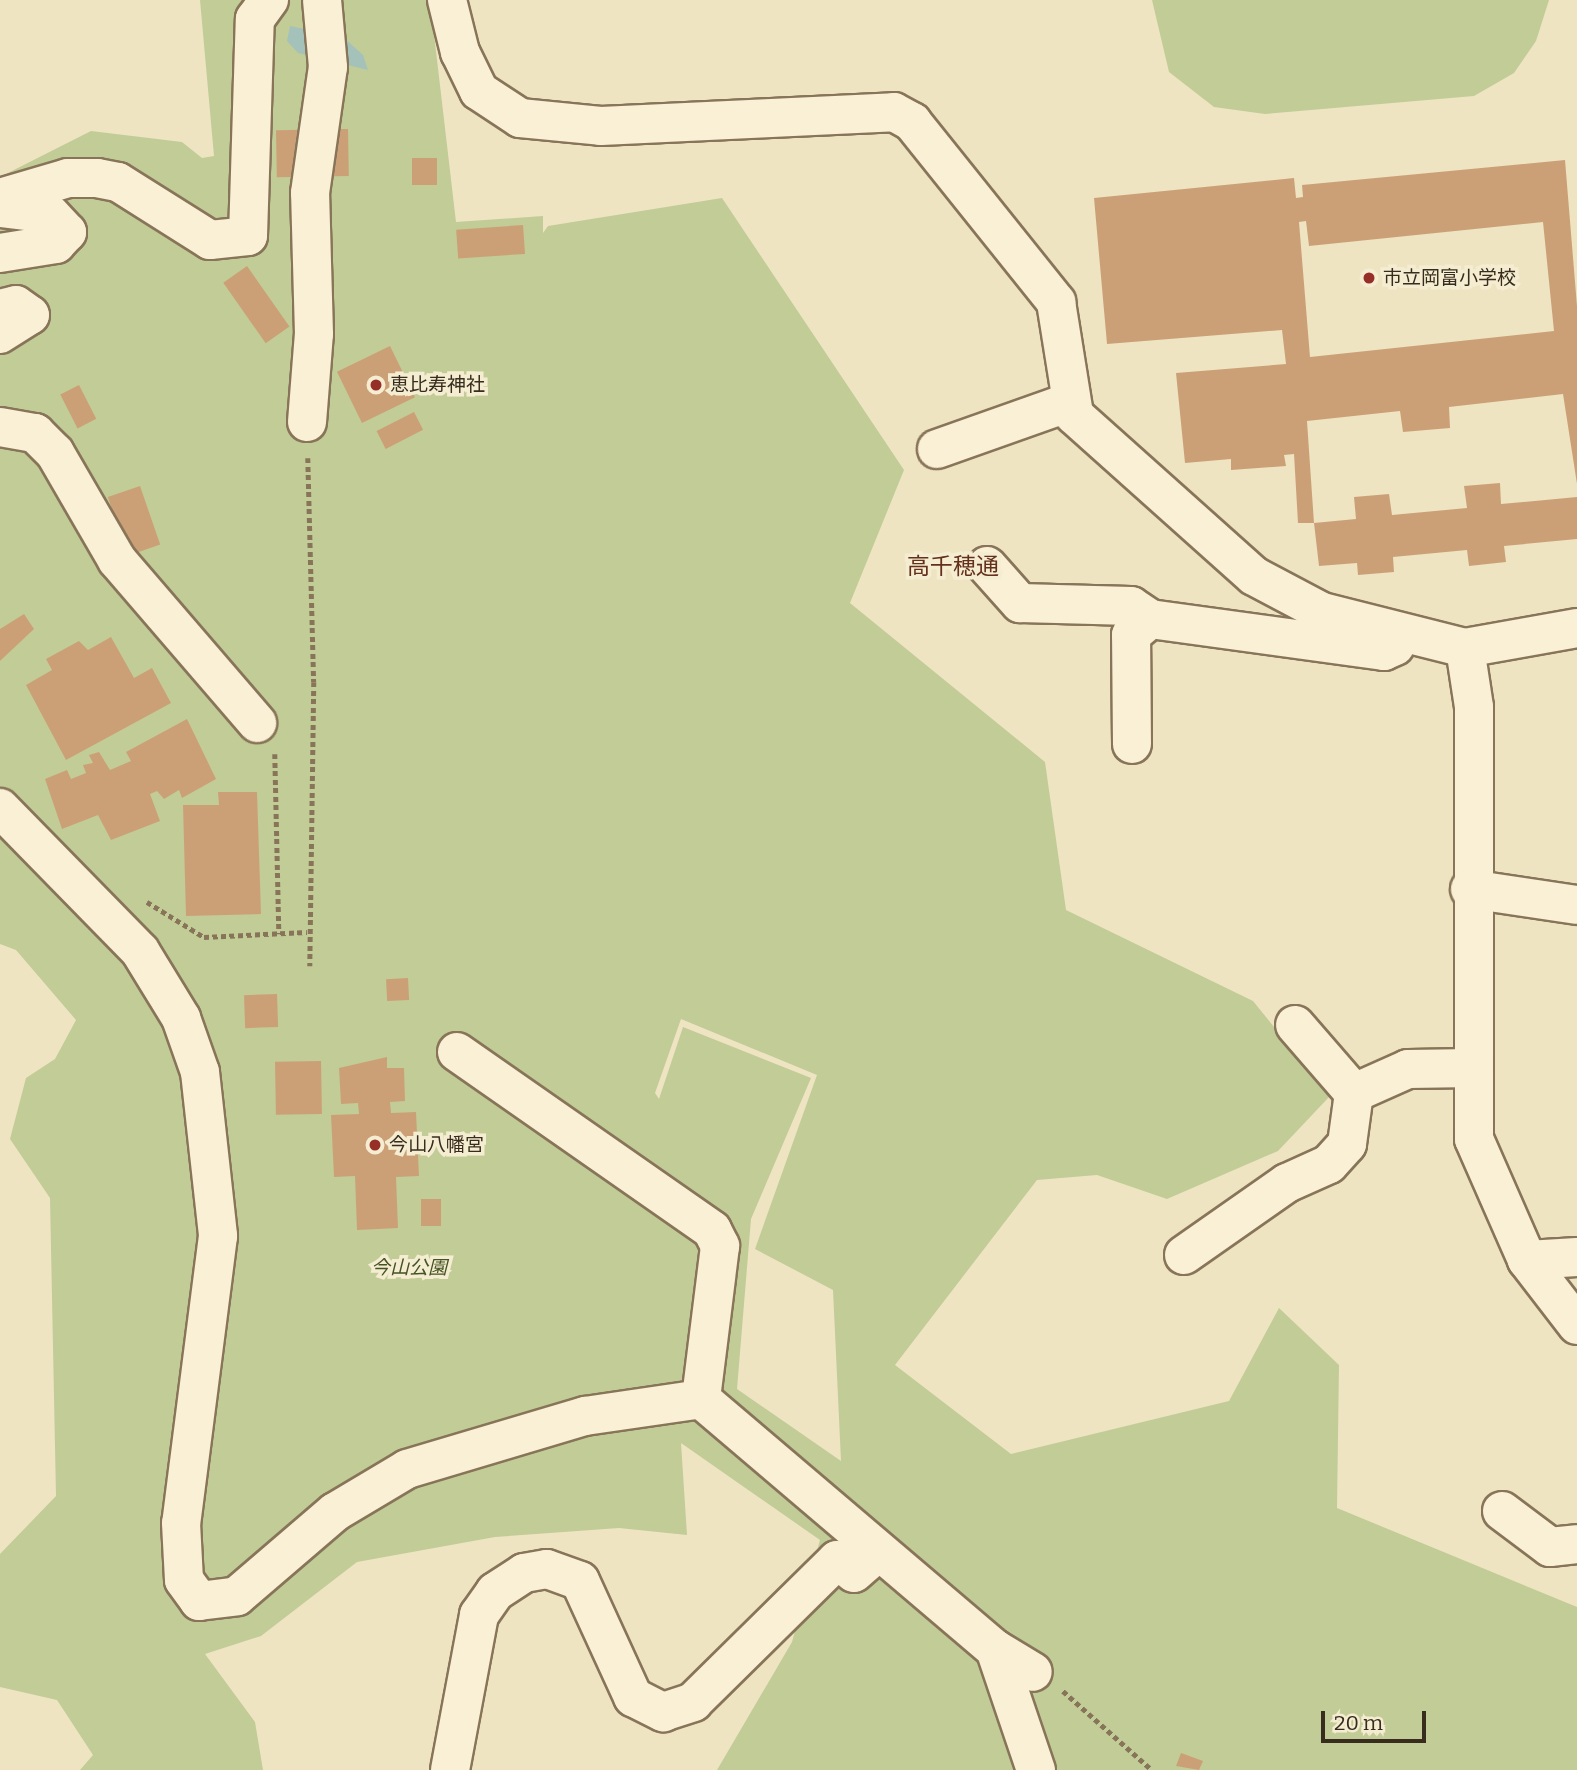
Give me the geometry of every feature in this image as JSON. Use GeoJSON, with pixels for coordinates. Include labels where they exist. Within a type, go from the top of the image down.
{"type":"FeatureCollection","features":[{"type":"Feature","properties":{"kind":"street"},"geometry":{"type":"LineString","coordinates":[[0,198],[68,178],[97,177],[118,182],[210,240],[248,236],[255,19],[269,0]]}},
{"type":"Feature","properties":{"kind":"street"},"geometry":{"type":"LineString","coordinates":[[447,0],[460,51],[479,91],[520,118],[601,126],[894,111],[912,122],[1056,302],[1074,415],[1284,597],[1465,648],[1577,628]]}},
{"type":"Feature","properties":{"kind":"street"},"geometry":{"type":"LineString","coordinates":[[307,422],[314,334],[310,193],[328,67],[324,14]]}},
{"type":"Feature","properties":{"kind":"street"},"geometry":{"type":"LineString","coordinates":[[0,208],[50,214],[66,232],[56,244],[0,253]]}},
{"type":"Feature","properties":{"kind":"street"},"geometry":{"type":"LineString","coordinates":[[0,309],[16,305],[30,314],[0,334]]}},
{"type":"Feature","properties":{"kind":"street"},"geometry":{"type":"LineString","coordinates":[[937,449],[1070,402]]}},
{"type":"Feature","properties":{"kind":"street"},"geometry":{"type":"LineString","coordinates":[[0,427],[29,430],[55,453],[117,560],[257,723]]}},
{"type":"Feature","properties":{"kind":"street"},"geometry":{"type":"LineString","coordinates":[[987,566],[1020,603],[1130,606],[1150,619],[1384,651],[1420,637]]}},
{"type":"Feature","properties":{"kind":"street"},"geometry":{"type":"LineString","coordinates":[[1132,744],[1131,635],[1150,619]]}},
{"type":"Feature","properties":{"kind":"street"},"geometry":{"type":"LineString","coordinates":[[1465,648],[1474,707],[1470,889],[1474,1139],[1527,1260],[1577,1325]]}},
{"type":"Feature","properties":{"kind":"street"},"geometry":{"type":"LineString","coordinates":[[0,808],[140,951],[181,1018],[200,1072],[218,1237],[181,1523],[184,1580],[199,1601],[237,1596],[335,1512],[407,1469],[585,1416],[701,1399]]}},
{"type":"Feature","properties":{"kind":"street"},"geometry":{"type":"LineString","coordinates":[[1470,889],[1572,900]]}},
{"type":"Feature","properties":{"kind":"street"},"geometry":{"type":"LineString","coordinates":[[1295,1026],[1354,1093]]}},
{"type":"Feature","properties":{"kind":"street"},"geometry":{"type":"LineString","coordinates":[[457,1052],[712,1230],[720,1245],[701,1399]]}},
{"type":"Feature","properties":{"kind":"street"},"geometry":{"type":"LineString","coordinates":[[1354,1093],[1408,1069],[1473,1068]]}},
{"type":"Feature","properties":{"kind":"street"},"geometry":{"type":"LineString","coordinates":[[1184,1255],[1287,1183],[1329,1164],[1346,1144],[1354,1093]]}},
{"type":"Feature","properties":{"kind":"street"},"geometry":{"type":"LineString","coordinates":[[1527,1260],[1577,1257]]}},
{"type":"Feature","properties":{"kind":"street"},"geometry":{"type":"LineString","coordinates":[[701,1399],[857,1547],[995,1649],[1033,1672]]}},
{"type":"Feature","properties":{"kind":"street"},"geometry":{"type":"LineString","coordinates":[[1502,1511],[1550,1547],[1577,1544]]}},
{"type":"Feature","properties":{"kind":"street"},"geometry":{"type":"LineString","coordinates":[[450,1770],[478,1615],[495,1592],[524,1573],[547,1569],[580,1581],[633,1697],[663,1712],[693,1702],[857,1547]]}},
{"type":"Feature","properties":{"kind":"street"},"geometry":{"type":"LineString","coordinates":[[995,1649],[1035,1770]]}},
{"type":"Feature","properties":{"kind":"path"},"geometry":{"type":"LineString","coordinates":[[307,422],[314,682],[307,932],[310,966]]}},
{"type":"Feature","properties":{"kind":"path"},"geometry":{"type":"LineString","coordinates":[[257,723],[277,763],[279,934]]}},
{"type":"Feature","properties":{"kind":"path"},"geometry":{"type":"LineString","coordinates":[[204,937],[307,932]]}},
{"type":"Feature","properties":{"kind":"path"},"geometry":{"type":"LineString","coordinates":[[1033,1672],[1152,1770]]}},
{"type":"Feature","properties":{"kind":"green space","name":"今山公園"},"geometry":{"type":"Polygon","coordinates":[[[200,0],[430,0],[456,222],[543,216],[543,233],[548,226],[722,198],[904,470],[850,603],[1045,762],[1066,910],[1253,1001],[1330,1096],[1278,1151],[1167,1199],[1097,1175],[1037,1180],[895,1365],[1011,1454],[1229,1401],[1279,1308],[1339,1365],[1337,1508],[1577,1607],[1577,1770],[717,1770],[792,1642],[820,1540],[681,1443],[687,1535],[619,1528],[495,1537],[357,1562],[261,1636],[205,1654],[255,1722],[263,1770],[80,1770],[93,1755],[57,1700],[0,1687],[0,1554],[56,1496],[50,1198],[10,1139],[26,1078],[55,1059],[76,1020],[16,950],[0,944],[0,177],[91,131],[182,142],[202,158],[214,156],[200,0]],[[681,1019],[655,1093],[659,1099],[683,1027],[811,1078],[751,1219],[737,1389],[841,1461],[833,1290],[755,1249],[817,1075],[681,1019]]]}},
{"type":"Feature","properties":{"kind":"green space"},"geometry":{"type":"Polygon","coordinates":[[[1152,0],[1549,0],[1536,41],[1514,73],[1474,96],[1265,114],[1214,107],[1169,72],[1152,0]]]}},
{"type":"Feature","properties":{"kind":"water"},"geometry":{"type":"Polygon","coordinates":[[[290,26],[343,37],[363,55],[368,70],[298,53],[287,41],[290,26]]]}},
{"type":"Feature","properties":{"kind":"building"},"geometry":{"type":"Polygon","coordinates":[[[348,129],[349,176],[277,177],[276,130],[348,129]]]}},
{"type":"Feature","properties":{"kind":"building"},"geometry":{"type":"Polygon","coordinates":[[[412,158],[437,158],[437,185],[412,185],[412,158]]]}},
{"type":"Feature","properties":{"kind":"building"},"geometry":{"type":"Polygon","coordinates":[[[1565,160],[1577,306],[1577,484],[1563,394],[1449,407],[1450,428],[1403,432],[1400,411],[1307,421],[1314,523],[1298,523],[1294,454],[1284,455],[1286,466],[1231,470],[1231,459],[1185,463],[1176,373],[1286,364],[1282,330],[1107,344],[1094,198],[1294,178],[1296,198],[1303,197],[1302,185],[1565,160]],[[1306,221],[1299,222],[1310,357],[1554,331],[1543,222],[1309,246],[1306,221]]]}},
{"type":"Feature","properties":{"kind":"building"},"geometry":{"type":"Polygon","coordinates":[[[523,225],[525,254],[458,259],[456,230],[523,225]]]}},
{"type":"Feature","properties":{"kind":"building"},"geometry":{"type":"Polygon","coordinates":[[[247,266],[289,327],[266,343],[223,283],[247,266]]]}},
{"type":"Feature","properties":{"kind":"building","name":"恵比寿神社"},"geometry":{"type":"Polygon","coordinates":[[[390,346],[415,397],[362,423],[337,372],[390,346]]]}},
{"type":"Feature","properties":{"kind":"building"},"geometry":{"type":"Polygon","coordinates":[[[79,385],[96,419],[78,428],[60,395],[79,385]]]}},
{"type":"Feature","properties":{"kind":"building"},"geometry":{"type":"Polygon","coordinates":[[[414,412],[423,430],[386,449],[377,431],[414,412]]]}},
{"type":"Feature","properties":{"kind":"building"},"geometry":{"type":"Polygon","coordinates":[[[1500,483],[1501,504],[1577,497],[1577,539],[1504,546],[1506,562],[1469,566],[1467,550],[1393,557],[1394,572],[1358,575],[1357,563],[1319,566],[1314,523],[1356,519],[1354,497],[1389,494],[1392,515],[1467,508],[1464,486],[1500,483]]]}},
{"type":"Feature","properties":{"kind":"building"},"geometry":{"type":"Polygon","coordinates":[[[140,486],[160,545],[128,556],[108,497],[140,486]]]}},
{"type":"Feature","properties":{"kind":"building"},"geometry":{"type":"Polygon","coordinates":[[[24,614],[34,629],[0,661],[0,629],[24,614]]]}},
{"type":"Feature","properties":{"kind":"building"},"geometry":{"type":"Polygon","coordinates":[[[111,637],[134,678],[152,668],[171,703],[66,760],[26,685],[52,670],[46,659],[79,641],[88,650],[111,637]]]}},
{"type":"Feature","properties":{"kind":"building"},"geometry":{"type":"Polygon","coordinates":[[[187,719],[216,779],[182,798],[179,790],[164,799],[157,791],[150,794],[160,821],[111,840],[98,815],[62,829],[45,779],[67,770],[71,779],[86,773],[83,765],[93,763],[89,755],[99,752],[110,770],[131,761],[126,752],[187,719]]]}},
{"type":"Feature","properties":{"kind":"building"},"geometry":{"type":"Polygon","coordinates":[[[218,792],[257,792],[261,914],[186,916],[183,805],[219,805],[218,792]]]}},
{"type":"Feature","properties":{"kind":"building"},"geometry":{"type":"Polygon","coordinates":[[[408,978],[409,1000],[387,1001],[386,979],[408,978]]]}},
{"type":"Feature","properties":{"kind":"building"},"geometry":{"type":"Polygon","coordinates":[[[277,994],[278,1027],[245,1028],[244,995],[277,994]]]}},
{"type":"Feature","properties":{"kind":"building","name":"今山八幡宮"},"geometry":{"type":"Polygon","coordinates":[[[387,1057],[387,1068],[404,1068],[405,1101],[390,1102],[391,1113],[416,1112],[419,1176],[396,1177],[398,1228],[357,1230],[355,1176],[334,1177],[331,1115],[359,1114],[358,1103],[341,1104],[339,1068],[387,1057]]]}},
{"type":"Feature","properties":{"kind":"building"},"geometry":{"type":"Polygon","coordinates":[[[321,1061],[322,1114],[276,1115],[275,1062],[321,1061]]]}},
{"type":"Feature","properties":{"kind":"building"},"geometry":{"type":"Polygon","coordinates":[[[421,1199],[441,1199],[441,1226],[421,1226],[421,1199]]]}},
{"type":"Feature","properties":{"kind":"building"},"geometry":{"type":"Polygon","coordinates":[[[1181,1753],[1203,1761],[1199,1770],[1176,1766],[1181,1753]]]}},
{"type":"Feature","properties":{"kind":"place","name":"市立岡富小学校"},"geometry":{"type":"Point","coordinates":[1369,278]}},
{"type":"Feature","properties":{"kind":"place","name":"恵比寿神社"},"geometry":{"type":"Point","coordinates":[376,385]}},
{"type":"Feature","properties":{"kind":"place","name":"今山八幡宮"},"geometry":{"type":"Point","coordinates":[375,1145]}},
{"type":"Feature","properties":{"kind":"district","name":"高千穂通"},"geometry":{"type":"Point","coordinates":[953,566]}}]}
